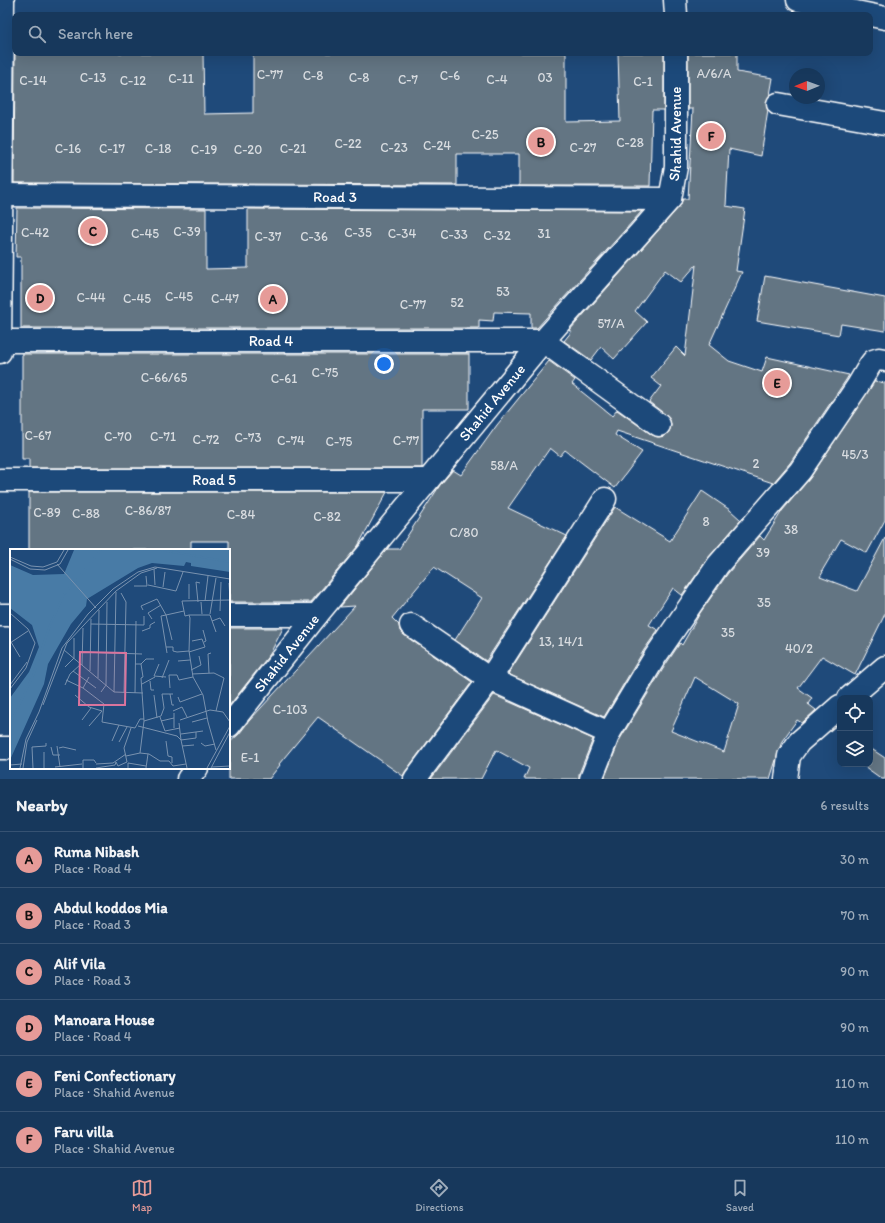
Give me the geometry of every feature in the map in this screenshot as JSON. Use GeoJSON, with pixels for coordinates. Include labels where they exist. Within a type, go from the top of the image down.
{"type":"FeatureCollection","features":[{"type":"Feature","properties":{"kind":"street"},"geometry":{"type":"LineString","coordinates":[[0,352],[1,195],[6,27],[3,0]]}},
{"type":"Feature","properties":{"kind":"street"},"geometry":{"type":"LineString","coordinates":[[675,0],[676,12]]}},
{"type":"Feature","properties":{"kind":"street"},"geometry":{"type":"LineString","coordinates":[[798,0],[874,11]]}},
{"type":"Feature","properties":{"kind":"street","name":"Shahid Avenue"},"geometry":{"type":"LineString","coordinates":[[230,725],[317,615],[543,341],[670,199],[676,167],[676,56]]}},
{"type":"Feature","properties":{"kind":"street"},"geometry":{"type":"LineString","coordinates":[[778,104],[885,123]]}},
{"type":"Feature","properties":{"kind":"street","name":"Road 3"},"geometry":{"type":"LineString","coordinates":[[1,195],[670,199]]}},
{"type":"Feature","properties":{"kind":"street","name":"Road 4"},"geometry":{"type":"LineString","coordinates":[[0,341],[543,341]]}},
{"type":"Feature","properties":{"kind":"street"},"geometry":{"type":"LineString","coordinates":[[543,341],[659,425]]}},
{"type":"Feature","properties":{"kind":"street"},"geometry":{"type":"LineString","coordinates":[[591,779],[609,733],[655,657],[718,565],[800,471],[873,361],[885,360]]}},
{"type":"Feature","properties":{"kind":"street","name":"Road 5"},"geometry":{"type":"LineString","coordinates":[[0,480],[428,480]]}},
{"type":"Feature","properties":{"kind":"street"},"geometry":{"type":"LineString","coordinates":[[415,779],[490,679],[605,500]]}},
{"type":"Feature","properties":{"kind":"street"},"geometry":{"type":"LineString","coordinates":[[230,615],[317,615]]}},
{"type":"Feature","properties":{"kind":"street"},"geometry":{"type":"LineString","coordinates":[[411,625],[490,679],[609,733]]}},
{"type":"Feature","properties":{"kind":"street"},"geometry":{"type":"LineString","coordinates":[[852,695],[885,667]]}},
{"type":"Feature","properties":{"kind":"street"},"geometry":{"type":"LineString","coordinates":[[786,779],[789,756],[799,742],[837,709]]}},
{"type":"Feature","properties":{"kind":"building"},"geometry":{"type":"Polygon","coordinates":[[[15,56],[203,56],[204,114],[253,113],[253,56],[566,56],[566,122],[620,121],[618,56],[664,56],[664,110],[652,110],[650,186],[519,186],[519,154],[457,154],[457,185],[14,183],[15,56]]]}},
{"type":"Feature","properties":{"kind":"building"},"geometry":{"type":"Polygon","coordinates":[[[688,56],[737,56],[737,72],[773,78],[770,95],[766,102],[768,110],[761,156],[729,149],[726,206],[745,209],[736,271],[742,272],[709,345],[729,361],[762,372],[767,357],[849,375],[790,463],[773,483],[617,431],[615,435],[642,452],[615,488],[565,450],[560,456],[550,448],[508,508],[567,536],[486,661],[455,640],[482,598],[434,567],[392,618],[399,625],[400,631],[404,635],[472,682],[403,776],[318,717],[279,764],[280,765],[269,779],[229,779],[230,742],[355,606],[340,607],[387,549],[399,549],[440,485],[453,470],[461,475],[497,425],[549,361],[575,380],[572,384],[612,416],[617,410],[657,437],[664,436],[669,432],[671,426],[670,420],[649,402],[661,386],[651,378],[676,347],[685,356],[696,265],[681,282],[665,270],[635,311],[647,322],[614,359],[601,347],[591,360],[564,341],[572,331],[569,331],[679,207],[683,199],[688,199],[693,109],[688,109],[688,56]]]}},
{"type":"Feature","properties":{"kind":"building"},"geometry":{"type":"Polygon","coordinates":[[[17,208],[206,209],[206,269],[248,268],[248,209],[642,211],[537,328],[531,328],[531,313],[494,312],[493,321],[479,320],[479,328],[21,328],[21,257],[16,257],[17,208]]]}},
{"type":"Feature","properties":{"kind":"building"},"geometry":{"type":"Polygon","coordinates":[[[765,276],[885,298],[885,331],[841,324],[839,335],[757,321],[765,276]]]}},
{"type":"Feature","properties":{"kind":"building"},"geometry":{"type":"Polygon","coordinates":[[[22,354],[469,354],[469,409],[422,409],[422,468],[29,468],[29,459],[22,459],[22,354]]]}},
{"type":"Feature","properties":{"kind":"building"},"geometry":{"type":"Polygon","coordinates":[[[875,381],[885,383],[885,520],[867,553],[841,539],[820,577],[857,591],[885,538],[885,614],[855,675],[822,656],[798,688],[812,698],[808,704],[816,710],[802,723],[797,720],[782,741],[770,779],[604,779],[620,739],[666,664],[680,643],[682,645],[700,613],[728,573],[760,536],[764,540],[782,511],[810,478],[875,381]],[[695,677],[671,731],[724,752],[739,704],[695,677]]]}},
{"type":"Feature","properties":{"kind":"building"},"geometry":{"type":"Polygon","coordinates":[[[702,491],[730,510],[741,520],[709,557],[682,595],[673,588],[649,625],[658,630],[644,650],[604,717],[508,674],[615,507],[670,541],[702,491]]]}},
{"type":"Feature","properties":{"kind":"building"},"geometry":{"type":"Polygon","coordinates":[[[29,492],[387,492],[358,546],[311,602],[230,602],[229,541],[191,541],[191,549],[29,549],[29,492]]]}},
{"type":"Feature","properties":{"kind":"building"},"geometry":{"type":"Polygon","coordinates":[[[230,628],[283,628],[270,654],[230,705],[230,628]]]}},
{"type":"Feature","properties":{"kind":"building"},"geometry":{"type":"Polygon","coordinates":[[[494,695],[593,739],[579,774],[579,779],[524,779],[529,768],[496,750],[481,779],[431,779],[494,695]]]}},
{"type":"Feature","properties":{"kind":"building"},"geometry":{"type":"Polygon","coordinates":[[[873,750],[885,758],[885,779],[882,779],[865,767],[873,767],[873,750]]]}},
{"type":"Feature","properties":{"kind":"place","name":"Faru villa"},"geometry":{"type":"Point","coordinates":[711,136]}},
{"type":"Feature","properties":{"kind":"place","name":"Abdul koddos Mia"},"geometry":{"type":"Point","coordinates":[541,142]}},
{"type":"Feature","properties":{"kind":"place","name":"Alif Vila"},"geometry":{"type":"Point","coordinates":[93,231]}},
{"type":"Feature","properties":{"kind":"place","name":"Manoara House"},"geometry":{"type":"Point","coordinates":[40,298]}},
{"type":"Feature","properties":{"kind":"place","name":"Ruma Nibash"},"geometry":{"type":"Point","coordinates":[273,299]}},
{"type":"Feature","properties":{"kind":"place","name":"Feni Confectionary"},"geometry":{"type":"Point","coordinates":[777,383]}}]}
